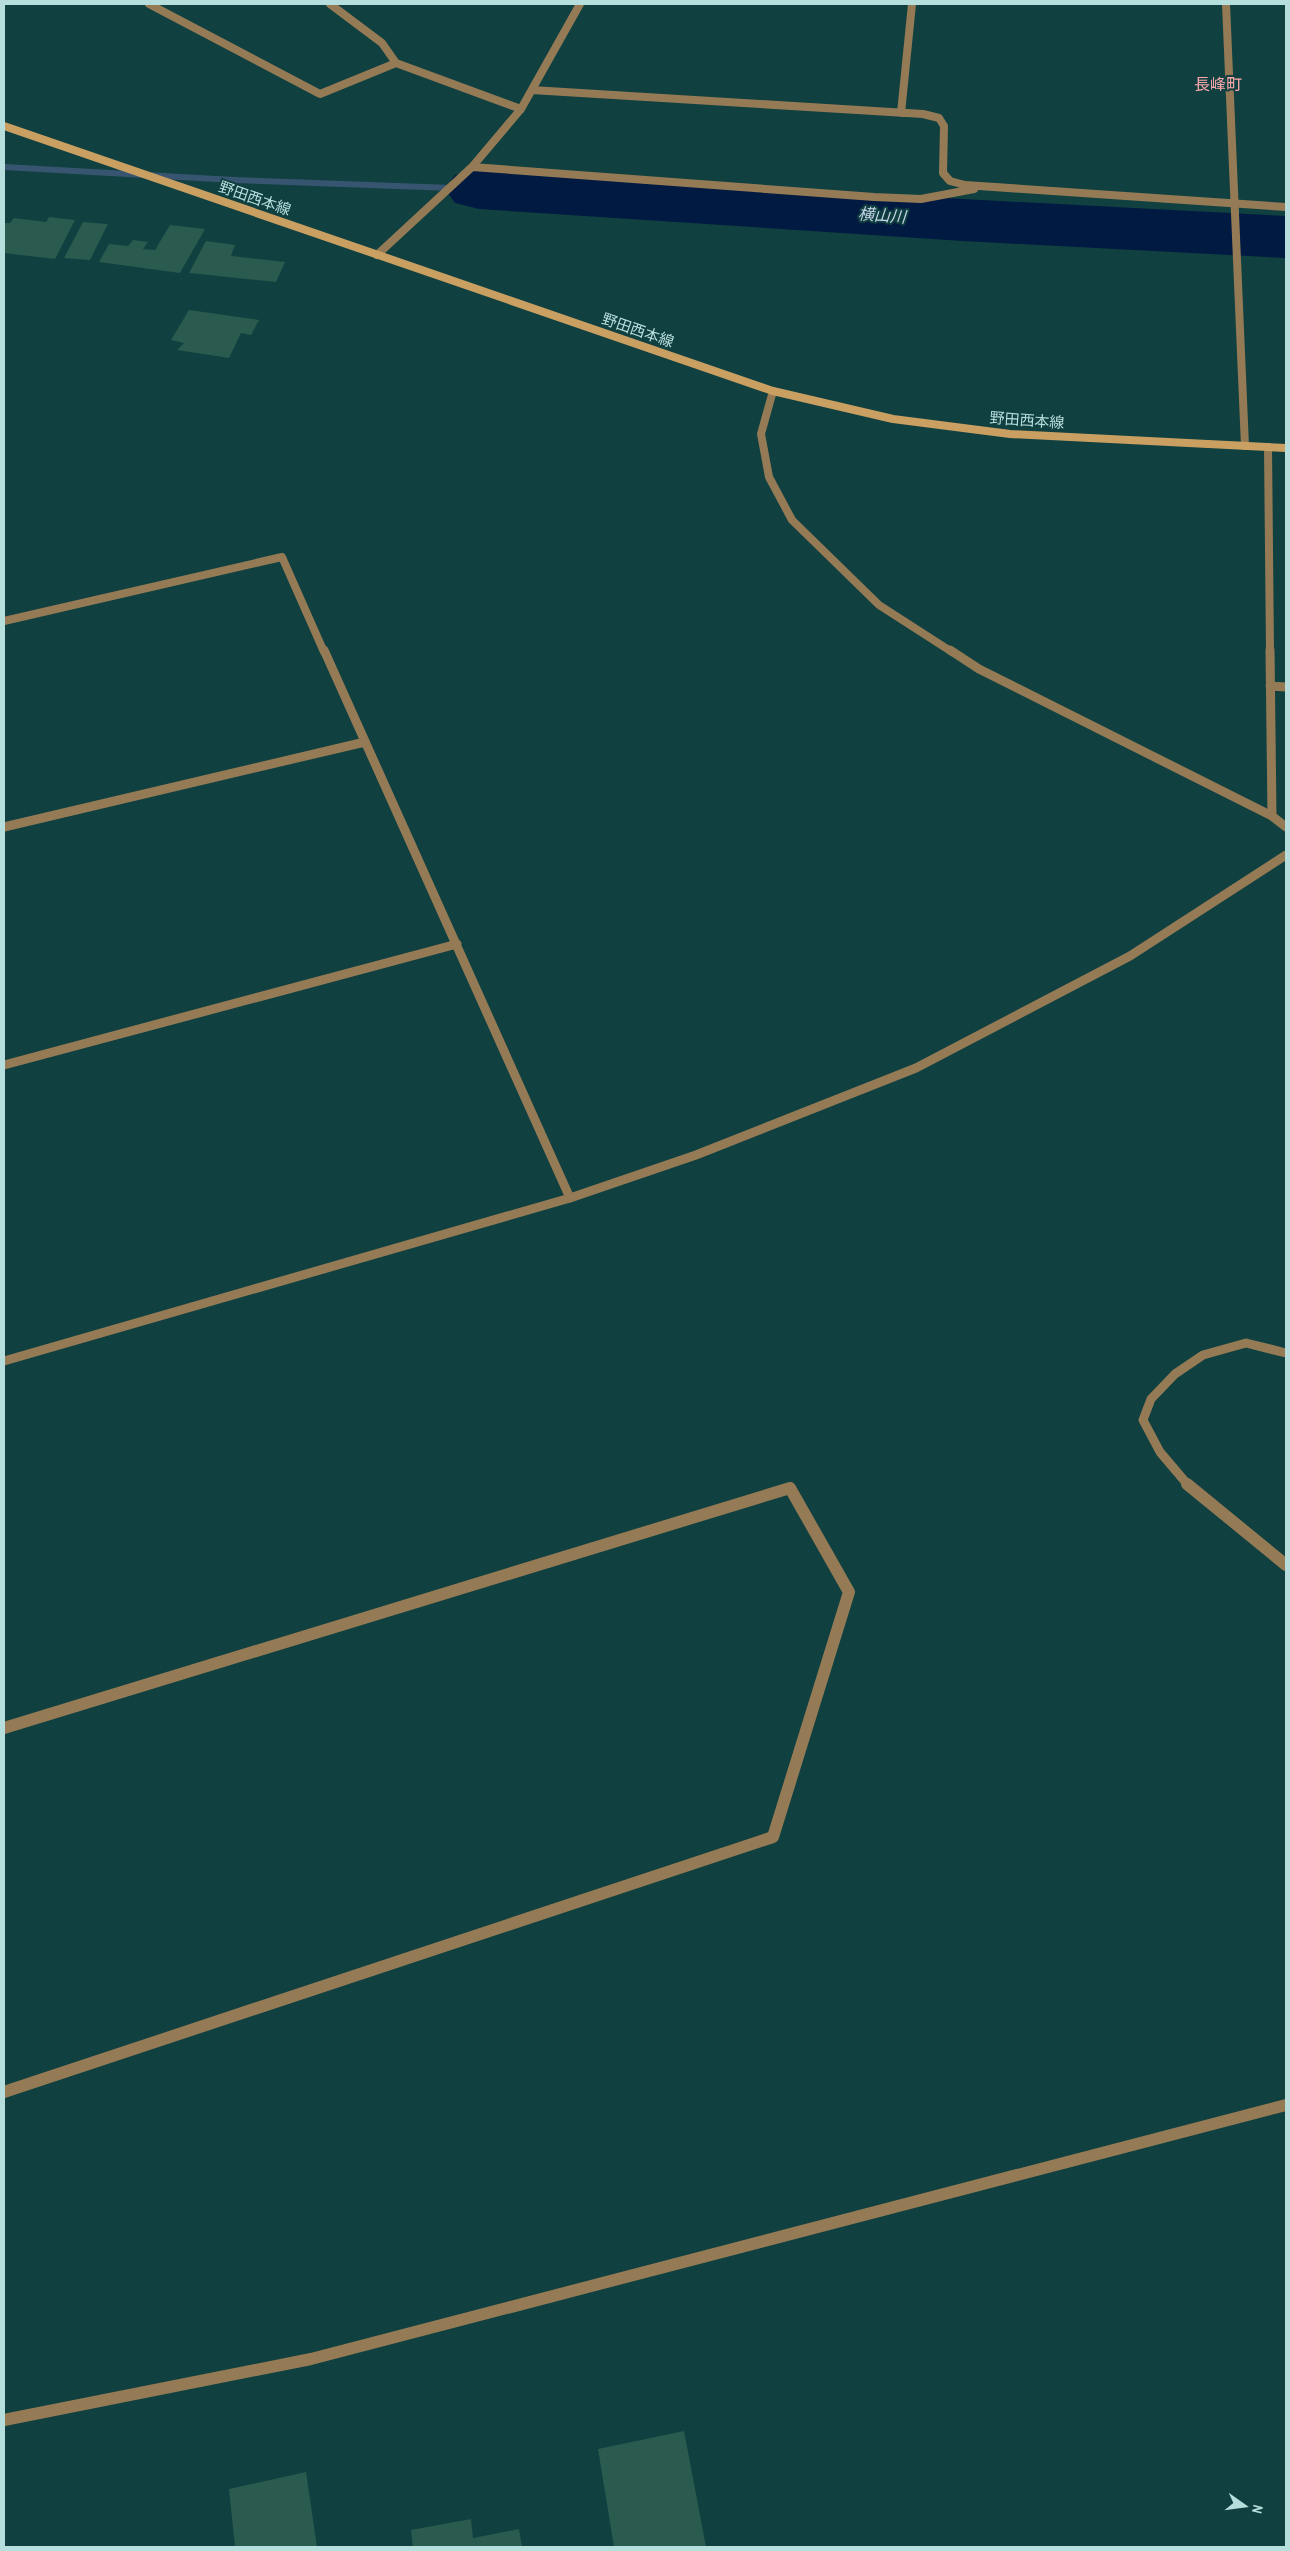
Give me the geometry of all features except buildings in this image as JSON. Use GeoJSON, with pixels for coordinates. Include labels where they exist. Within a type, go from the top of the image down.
{"type":"FeatureCollection","features":[{"type":"Feature","properties":{"kind":"main road","name":"野田西本線"},"geometry":{"type":"LineString","coordinates":[[4,126],[773,391],[892,419],[1000,433],[1286,448]]}},
{"type":"Feature","properties":{"kind":"street"},"geometry":{"type":"LineString","coordinates":[[149,4],[320,94],[396,63]]}},
{"type":"Feature","properties":{"kind":"street"},"geometry":{"type":"LineString","coordinates":[[330,4],[382,43],[396,63],[521,109]]}},
{"type":"Feature","properties":{"kind":"street"},"geometry":{"type":"LineString","coordinates":[[377,255],[472,167],[521,109],[580,4]]}},
{"type":"Feature","properties":{"kind":"street"},"geometry":{"type":"LineString","coordinates":[[900,113],[912,4]]}},
{"type":"Feature","properties":{"kind":"street"},"geometry":{"type":"LineString","coordinates":[[1226,4],[1233,204],[1245,446]]}},
{"type":"Feature","properties":{"kind":"street"},"geometry":{"type":"LineString","coordinates":[[532,90],[900,113],[939,118],[944,126],[943,174],[950,181],[980,188],[1286,207]]}},
{"type":"Feature","properties":{"kind":"street"},"geometry":{"type":"LineString","coordinates":[[472,167],[920,199],[946,196],[980,188]]}},
{"type":"Feature","properties":{"kind":"street"},"geometry":{"type":"LineString","coordinates":[[773,391],[761,434],[769,477],[792,520],[879,605],[979,669],[1272,816],[1286,827]]}},
{"type":"Feature","properties":{"kind":"street"},"geometry":{"type":"LineString","coordinates":[[1268,447],[1272,816]]}},
{"type":"Feature","properties":{"kind":"street"},"geometry":{"type":"LineString","coordinates":[[4,621],[282,557],[570,1198]]}},
{"type":"Feature","properties":{"kind":"street"},"geometry":{"type":"LineString","coordinates":[[1270,686],[1286,687]]}},
{"type":"Feature","properties":{"kind":"street"},"geometry":{"type":"LineString","coordinates":[[4,827],[365,742]]}},
{"type":"Feature","properties":{"kind":"street"},"geometry":{"type":"LineString","coordinates":[[4,1360],[570,1198],[696,1155],[916,1068],[1130,956],[1286,855]]}},
{"type":"Feature","properties":{"kind":"street"},"geometry":{"type":"LineString","coordinates":[[4,1065],[456,944]]}},
{"type":"Feature","properties":{"kind":"street"},"geometry":{"type":"LineString","coordinates":[[1286,1353],[1246,1343],[1203,1355],[1174,1374],[1151,1398],[1143,1420],[1160,1452],[1190,1489],[1286,1565]]}},
{"type":"Feature","properties":{"kind":"street"},"geometry":{"type":"LineString","coordinates":[[4,1728],[790,1488],[850,1592],[773,1837],[4,2092]]}},
{"type":"Feature","properties":{"kind":"street"},"geometry":{"type":"LineString","coordinates":[[4,2420],[310,2359],[1286,2104]]}},
{"type":"Feature","properties":{"kind":"waterway"},"geometry":{"type":"LineString","coordinates":[[4,167],[234,180],[479,189]]}},
{"type":"Feature","properties":{"kind":"waterway","name":"横山川"},"geometry":{"type":"LineString","coordinates":[[479,189],[963,220],[1286,237]]}},
{"type":"Feature","properties":{"kind":"district","name":"長峰町"},"geometry":{"type":"Point","coordinates":[1218,84]}}]}
